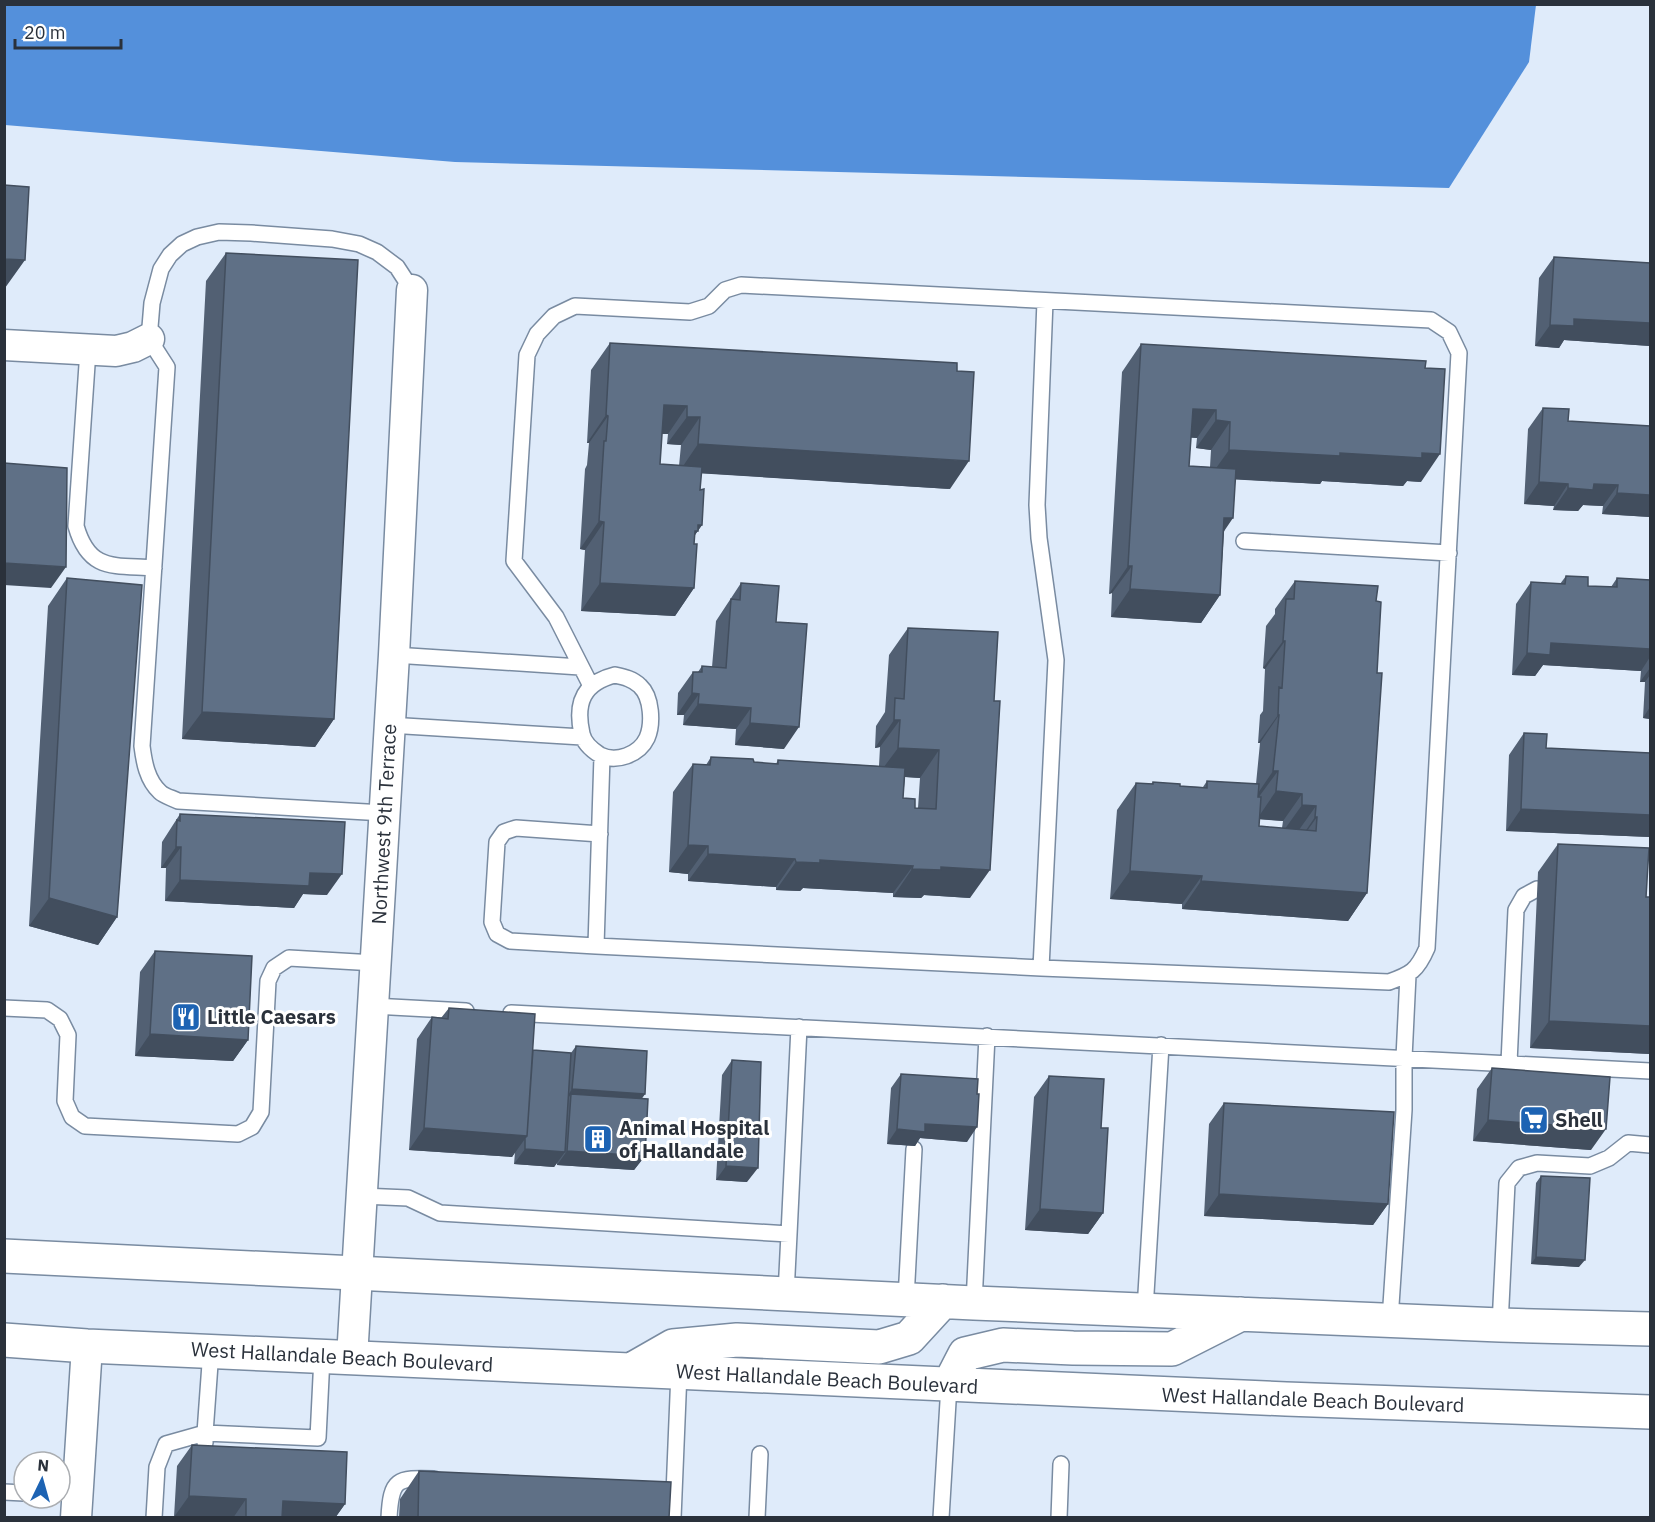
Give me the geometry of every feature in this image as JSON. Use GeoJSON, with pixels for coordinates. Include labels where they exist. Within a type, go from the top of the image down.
{"type":"FeatureCollection","features":[{"type":"Feature","properties":{"kind":"main road"},"geometry":{"type":"LineString","coordinates":[[4,1256],[959,1302],[1500,1325],[1650,1329]]}},
{"type":"Feature","properties":{"kind":"main road"},"geometry":{"type":"LineString","coordinates":[[631,1371],[673,1346],[737,1340],[879,1347],[909,1338],[959,1302]]}},
{"type":"Feature","properties":{"kind":"main road"},"geometry":{"type":"LineString","coordinates":[[949,1385],[965,1354],[1003,1345],[1172,1349],[1242,1313]]}},
{"type":"Feature","properties":{"kind":"main road","name":"West Hallandale Beach Boulevard"},"geometry":{"type":"LineString","coordinates":[[4,1340],[87,1346],[949,1385],[1650,1412]]}},
{"type":"Feature","properties":{"kind":"street","name":"Northwest 9th Terrace"},"geometry":{"type":"LineString","coordinates":[[337,1357],[358,1273],[394,655],[412,290]]}},
{"type":"Feature","properties":{"kind":"street"},"geometry":{"type":"LineString","coordinates":[[4,345],[116,351],[133,347],[148,339]]}},
{"type":"Feature","properties":{"kind":"street"},"geometry":{"type":"LineString","coordinates":[[72,1493],[87,1346]]}},
{"type":"Feature","properties":{"kind":"lane"},"geometry":{"type":"LineString","coordinates":[[384,813],[177,801],[160,793],[151,780],[145,766],[142,746],[167,366],[148,339],[152,303],[160,269],[182,244],[197,237],[219,232],[332,239],[359,244],[377,252],[397,267],[412,290]]}},
{"type":"Feature","properties":{"kind":"lane"},"geometry":{"type":"LineString","coordinates":[[591,686],[556,617],[514,561],[527,355],[537,334],[554,316],[575,306],[690,312],[709,306],[725,290],[741,285],[1431,320],[1449,332],[1459,353],[1427,948],[1420,963],[1408,975],[1389,982],[1041,968],[510,941],[497,934],[492,922],[497,842],[504,832],[516,828],[600,834]]}},
{"type":"Feature","properties":{"kind":"lane"},"geometry":{"type":"LineString","coordinates":[[1041,968],[1056,660],[1037,505],[1045,301]]}},
{"type":"Feature","properties":{"kind":"lane"},"geometry":{"type":"LineString","coordinates":[[88,350],[76,526],[80,541],[91,556],[104,564],[154,568]]}},
{"type":"Feature","properties":{"kind":"lane"},"geometry":{"type":"LineString","coordinates":[[1244,541],[1449,553]]}},
{"type":"Feature","properties":{"kind":"lane"},"geometry":{"type":"LineString","coordinates":[[394,655],[580,667]]}},
{"type":"Feature","properties":{"kind":"lane"},"geometry":{"type":"LineString","coordinates":[[615,675],[629,678],[640,686],[648,697],[650,717],[648,737],[640,748],[629,756],[615,759],[602,756],[590,748],[582,737],[580,717],[583,697],[591,686],[602,678],[615,675]]}},
{"type":"Feature","properties":{"kind":"lane"},"geometry":{"type":"LineString","coordinates":[[389,725],[582,737]]}},
{"type":"Feature","properties":{"kind":"lane"},"geometry":{"type":"LineString","coordinates":[[596,946],[602,756]]}},
{"type":"Feature","properties":{"kind":"lane"},"geometry":{"type":"LineString","coordinates":[[1509,1063],[1516,910],[1524,896],[1537,890]]}},
{"type":"Feature","properties":{"kind":"lane"},"geometry":{"type":"LineString","coordinates":[[4,1008],[47,1010],[60,1019],[68,1035],[65,1101],[72,1117],[85,1126],[238,1134],[252,1126],[261,1112],[268,981],[274,968],[289,958],[375,963]]}},
{"type":"Feature","properties":{"kind":"lane"},"geometry":{"type":"LineString","coordinates":[[1390,1320],[1404,1110],[1408,975]]}},
{"type":"Feature","properties":{"kind":"lane"},"geometry":{"type":"LineString","coordinates":[[373,1006],[1650,1071]]}},
{"type":"Feature","properties":{"kind":"lane"},"geometry":{"type":"LineString","coordinates":[[786,1293],[799,1027]]}},
{"type":"Feature","properties":{"kind":"lane"},"geometry":{"type":"LineString","coordinates":[[959,1302],[987,1036]]}},
{"type":"Feature","properties":{"kind":"lane"},"geometry":{"type":"LineString","coordinates":[[1145,1310],[1161,1045]]}},
{"type":"Feature","properties":{"kind":"lane"},"geometry":{"type":"LineString","coordinates":[[1500,1325],[1507,1183],[1519,1168],[1538,1163],[1590,1166],[1609,1158],[1628,1143],[1650,1145]]}},
{"type":"Feature","properties":{"kind":"lane"},"geometry":{"type":"LineString","coordinates":[[906,1299],[914,1149]]}},
{"type":"Feature","properties":{"kind":"lane"},"geometry":{"type":"LineString","coordinates":[[362,1196],[408,1198],[440,1213],[789,1234]]}},
{"type":"Feature","properties":{"kind":"lane"},"geometry":{"type":"LineString","coordinates":[[206,1455],[205,1433],[211,1350]]}},
{"type":"Feature","properties":{"kind":"lane"},"geometry":{"type":"LineString","coordinates":[[154,1518],[157,1467],[166,1444],[205,1433],[317,1445],[337,1357]]}},
{"type":"Feature","properties":{"kind":"lane"},"geometry":{"type":"LineString","coordinates":[[673,1518],[668,1490],[679,1372]]}},
{"type":"Feature","properties":{"kind":"lane"},"geometry":{"type":"LineString","coordinates":[[941,1518],[949,1385]]}},
{"type":"Feature","properties":{"kind":"lane"},"geometry":{"type":"LineString","coordinates":[[757,1518],[760,1454]]}},
{"type":"Feature","properties":{"kind":"lane"},"geometry":{"type":"LineString","coordinates":[[1059,1518],[1061,1464]]}},
{"type":"Feature","properties":{"kind":"lane"},"geometry":{"type":"LineString","coordinates":[[389,1518],[390,1496],[397,1484],[407,1478],[453,1480]]}},
{"type":"Feature","properties":{"kind":"water"},"geometry":{"type":"Polygon","coordinates":[[[4,5],[1536,5],[1529,62],[1449,188],[455,162],[5,125],[4,5]]]}},
{"type":"Feature","properties":{"kind":"building"},"geometry":{"type":"Polygon","coordinates":[[[4,185],[29,187],[25,260],[4,259],[4,185]]]}},
{"type":"Feature","properties":{"kind":"building"},"geometry":{"type":"Polygon","coordinates":[[[226,253],[358,260],[334,719],[202,712],[226,253]]]}},
{"type":"Feature","properties":{"kind":"building"},"geometry":{"type":"Polygon","coordinates":[[[1554,257],[1650,263],[1650,323],[1574,319],[1574,326],[1550,325],[1554,257]]]}},
{"type":"Feature","properties":{"kind":"building"},"geometry":{"type":"Polygon","coordinates":[[[610,343],[957,363],[957,371],[974,372],[969,461],[698,444],[700,417],[687,417],[687,406],[664,405],[660,464],[702,467],[700,490],[704,489],[702,525],[698,525],[698,531],[695,531],[694,544],[697,544],[694,588],[600,583],[604,522],[599,521],[604,441],[606,441],[608,416],[606,415],[610,343]]]}},
{"type":"Feature","properties":{"kind":"building"},"geometry":{"type":"Polygon","coordinates":[[[1141,344],[1426,361],[1425,368],[1445,369],[1440,454],[1422,453],[1422,458],[1229,450],[1230,422],[1216,420],[1216,410],[1193,409],[1189,466],[1236,469],[1233,518],[1224,518],[1220,595],[1130,589],[1132,566],[1128,566],[1141,344]]]}},
{"type":"Feature","properties":{"kind":"building"},"geometry":{"type":"Polygon","coordinates":[[[1543,408],[1569,409],[1568,421],[1650,426],[1650,495],[1617,493],[1618,485],[1594,484],[1593,490],[1568,488],[1568,484],[1539,482],[1543,408]]]}},
{"type":"Feature","properties":{"kind":"building"},"geometry":{"type":"Polygon","coordinates":[[[4,463],[67,468],[66,567],[4,563],[4,463]]]}},
{"type":"Feature","properties":{"kind":"building"},"geometry":{"type":"Polygon","coordinates":[[[1566,576],[1588,577],[1588,586],[1617,587],[1617,578],[1650,580],[1650,649],[1551,643],[1550,655],[1527,653],[1531,582],[1565,584],[1566,576]]]}},
{"type":"Feature","properties":{"kind":"building"},"geometry":{"type":"Polygon","coordinates":[[[67,578],[142,585],[117,917],[49,898],[67,578]]]}},
{"type":"Feature","properties":{"kind":"building"},"geometry":{"type":"Polygon","coordinates":[[[1295,581],[1378,586],[1376,601],[1381,602],[1377,673],[1382,673],[1367,893],[1201,881],[1202,876],[1130,871],[1136,783],[1153,784],[1153,782],[1207,788],[1207,781],[1259,784],[1258,797],[1261,797],[1259,826],[1316,831],[1316,806],[1302,805],[1302,794],[1276,791],[1278,771],[1273,771],[1279,715],[1279,687],[1282,688],[1286,599],[1294,599],[1295,581]]]}},
{"type":"Feature","properties":{"kind":"building"},"geometry":{"type":"Polygon","coordinates":[[[741,583],[779,586],[776,622],[807,624],[799,727],[750,723],[751,708],[698,704],[699,694],[692,693],[693,672],[702,672],[702,666],[726,668],[731,599],[740,600],[741,583]]]}},
{"type":"Feature","properties":{"kind":"building"},"geometry":{"type":"Polygon","coordinates":[[[908,628],[998,632],[994,701],[1000,701],[990,870],[941,867],[941,870],[912,869],[913,866],[820,860],[820,863],[796,862],[795,859],[708,854],[708,846],[688,845],[693,764],[710,765],[711,757],[753,759],[754,762],[778,764],[778,760],[905,768],[903,798],[915,799],[915,808],[936,809],[939,750],[898,748],[900,720],[894,720],[895,698],[904,699],[908,628]]]}},
{"type":"Feature","properties":{"kind":"building"},"geometry":{"type":"Polygon","coordinates":[[[1524,733],[1547,734],[1546,748],[1650,753],[1650,815],[1521,809],[1524,733]]]}},
{"type":"Feature","properties":{"kind":"building"},"geometry":{"type":"Polygon","coordinates":[[[180,814],[345,822],[342,874],[310,873],[309,886],[180,880],[181,847],[176,847],[177,820],[180,821],[180,814]]]}},
{"type":"Feature","properties":{"kind":"building"},"geometry":{"type":"Polygon","coordinates":[[[1558,844],[1649,848],[1646,897],[1650,897],[1650,1026],[1549,1021],[1558,844]]]}},
{"type":"Feature","properties":{"kind":"building","name":"Little Caesars"},"geometry":{"type":"Polygon","coordinates":[[[155,951],[252,956],[248,1040],[150,1034],[155,951]]]}},
{"type":"Feature","properties":{"kind":"building"},"geometry":{"type":"Polygon","coordinates":[[[449,1008],[535,1014],[527,1136],[424,1128],[432,1017],[448,1019],[449,1008]]]}},
{"type":"Feature","properties":{"kind":"building"},"geometry":{"type":"Polygon","coordinates":[[[576,1046],[647,1051],[645,1094],[572,1089],[576,1046]]]}},
{"type":"Feature","properties":{"kind":"building"},"geometry":{"type":"Polygon","coordinates":[[[533,1050],[571,1053],[565,1152],[525,1149],[533,1050]]]}},
{"type":"Feature","properties":{"kind":"building"},"geometry":{"type":"Polygon","coordinates":[[[732,1060],[761,1062],[758,1168],[726,1166],[732,1060]]]}},
{"type":"Feature","properties":{"kind":"building"},"geometry":{"type":"Polygon","coordinates":[[[1492,1068],[1610,1077],[1606,1129],[1488,1120],[1492,1068]]]}},
{"type":"Feature","properties":{"kind":"building"},"geometry":{"type":"Polygon","coordinates":[[[901,1074],[978,1079],[977,1127],[925,1124],[925,1132],[897,1129],[901,1074]]]}},
{"type":"Feature","properties":{"kind":"building"},"geometry":{"type":"Polygon","coordinates":[[[1049,1076],[1104,1079],[1101,1128],[1108,1128],[1103,1213],[1040,1209],[1049,1076]]]}},
{"type":"Feature","properties":{"kind":"building","name":"Animal Hospital of Hallandale"},"geometry":{"type":"Polygon","coordinates":[[[571,1094],[648,1099],[645,1156],[567,1151],[571,1094]]]}},
{"type":"Feature","properties":{"kind":"building"},"geometry":{"type":"Polygon","coordinates":[[[1224,1103],[1394,1112],[1388,1204],[1219,1194],[1224,1103]]]}},
{"type":"Feature","properties":{"kind":"building","name":"Shell"},"geometry":{"type":"Polygon","coordinates":[[[1541,1176],[1590,1178],[1585,1260],[1536,1257],[1541,1176]]]}},
{"type":"Feature","properties":{"kind":"building"},"geometry":{"type":"Polygon","coordinates":[[[192,1445],[347,1452],[345,1504],[283,1501],[282,1518],[246,1518],[246,1499],[189,1496],[192,1445]]]}},
{"type":"Feature","properties":{"kind":"building"},"geometry":{"type":"Polygon","coordinates":[[[419,1471],[671,1482],[669,1518],[418,1518],[419,1471]]]}},
{"type":"Feature","properties":{"kind":"place","name":"Little Caesars"},"geometry":{"type":"Point","coordinates":[186,1017]}},
{"type":"Feature","properties":{"kind":"place","name":"Shell"},"geometry":{"type":"Point","coordinates":[1534,1120]}},
{"type":"Feature","properties":{"kind":"place","name":"Animal Hospital of Hallandale"},"geometry":{"type":"Point","coordinates":[598,1139]}}]}
